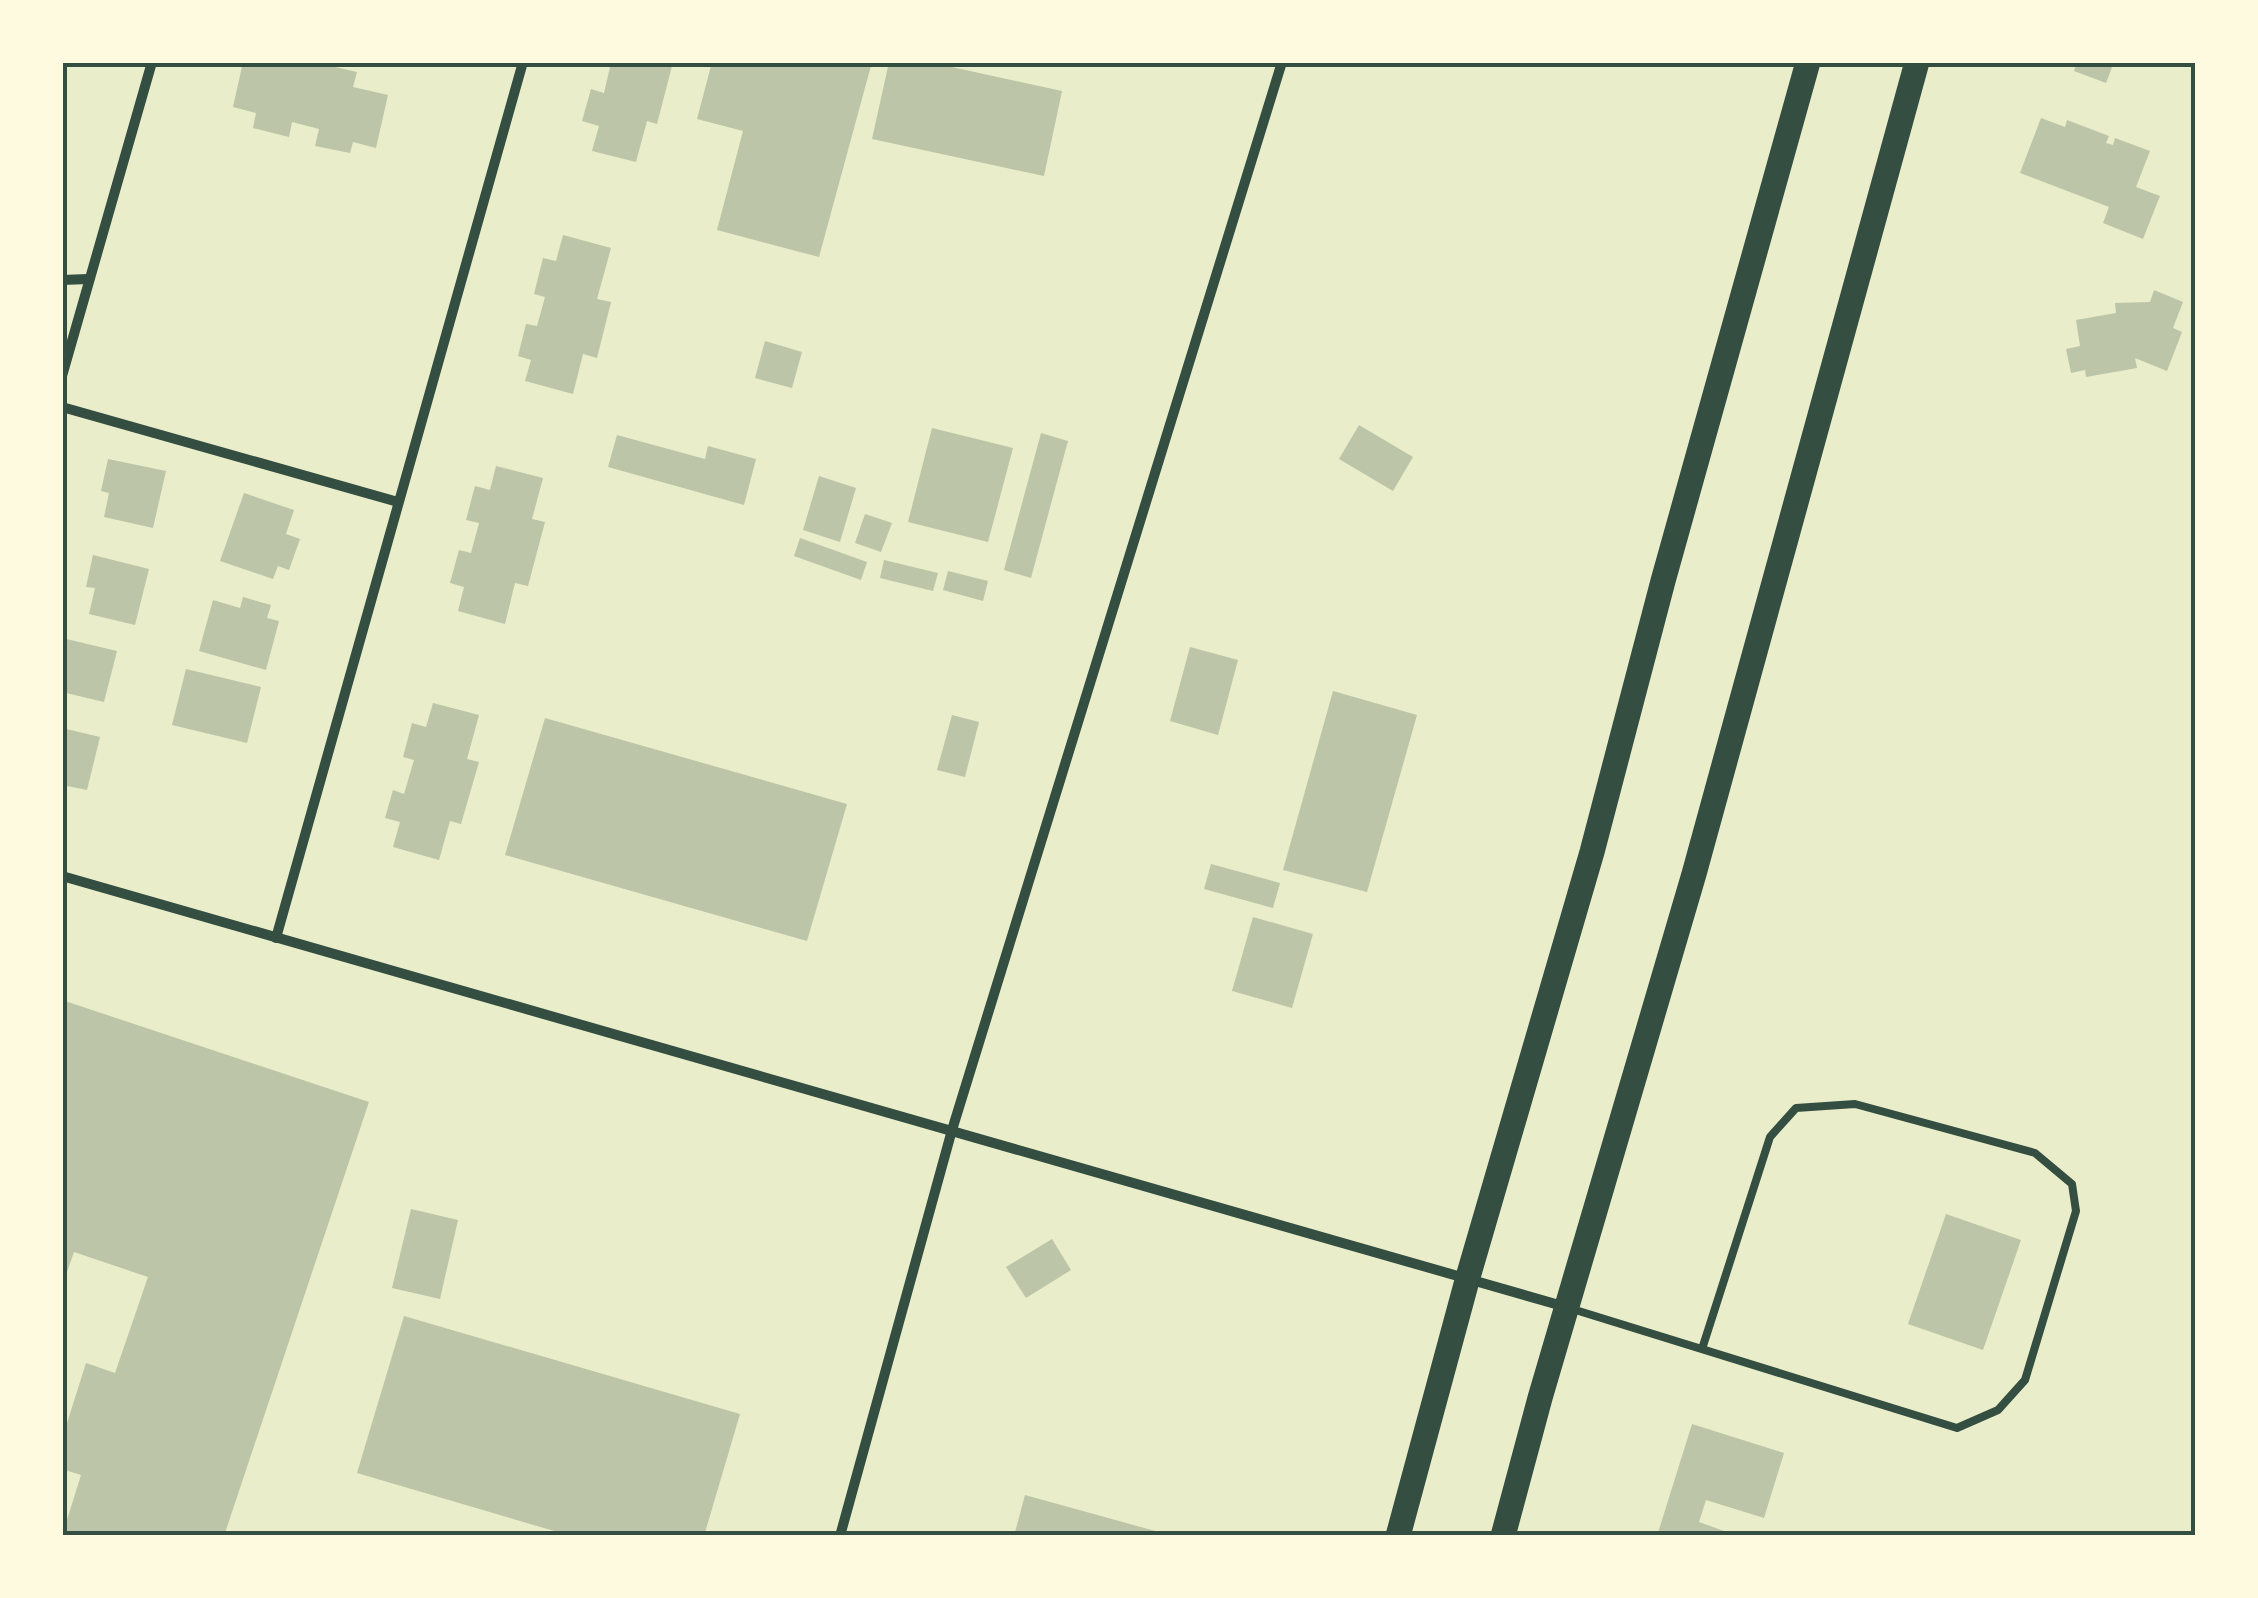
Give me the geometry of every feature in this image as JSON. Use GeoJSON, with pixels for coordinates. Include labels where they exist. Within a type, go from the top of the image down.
{"type":"FeatureCollection","features":[{"type":"Feature","properties":{"kind":"main road"},"geometry":{"type":"LineString","coordinates":[[1398,1536],[1468,1277],[1592,852],[1808,62]]}},
{"type":"Feature","properties":{"kind":"main road"},"geometry":{"type":"LineString","coordinates":[[1504,1536],[1694,874],[1916,62]]}},
{"type":"Feature","properties":{"kind":"street"},"geometry":{"type":"LineString","coordinates":[[62,376],[152,62]]}},
{"type":"Feature","properties":{"kind":"street"},"geometry":{"type":"LineString","coordinates":[[276,938],[522,62]]}},
{"type":"Feature","properties":{"kind":"street"},"geometry":{"type":"LineString","coordinates":[[840,1536],[952,1130],[1282,62]]}},
{"type":"Feature","properties":{"kind":"street"},"geometry":{"type":"LineString","coordinates":[[62,280],[88,278]]}},
{"type":"Feature","properties":{"kind":"street"},"geometry":{"type":"LineString","coordinates":[[62,407],[398,502]]}},
{"type":"Feature","properties":{"kind":"street"},"geometry":{"type":"LineString","coordinates":[[62,876],[1568,1308]]}},
{"type":"Feature","properties":{"kind":"lane"},"geometry":{"type":"LineString","coordinates":[[1568,1308],[1957,1428],[1998,1410],[2025,1380],[2076,1210],[2072,1184],[2036,1154],[2018,1148],[1855,1104],[1796,1108],[1770,1137],[1702,1349]]}},
{"type":"Feature","properties":{"kind":"building"},"geometry":{"type":"Polygon","coordinates":[[[243,62],[288,66],[289,62],[313,62],[357,72],[353,87],[388,95],[376,148],[353,142],[350,153],[315,146],[319,129],[292,122],[289,137],[253,128],[256,113],[233,107],[243,62]]]}},
{"type":"Feature","properties":{"kind":"building"},"geometry":{"type":"Polygon","coordinates":[[[597,62],[673,62],[657,124],[647,121],[636,162],[592,151],[599,126],[582,121],[591,89],[604,93],[610,67],[597,62]]]}},
{"type":"Feature","properties":{"kind":"building"},"geometry":{"type":"Polygon","coordinates":[[[712,62],[872,62],[819,257],[717,230],[743,131],[697,119],[712,62]]]}},
{"type":"Feature","properties":{"kind":"building"},"geometry":{"type":"Polygon","coordinates":[[[889,62],[929,62],[1062,91],[1044,176],[872,139],[889,62]]]}},
{"type":"Feature","properties":{"kind":"building"},"geometry":{"type":"Polygon","coordinates":[[[2077,62],[2114,62],[2106,83],[2074,71],[2077,62]]]}},
{"type":"Feature","properties":{"kind":"building"},"geometry":{"type":"Polygon","coordinates":[[[2041,118],[2065,127],[2067,120],[2109,136],[2106,143],[2113,145],[2115,138],[2150,151],[2136,187],[2160,196],[2143,239],[2103,223],[2109,207],[2020,173],[2041,118]]]}},
{"type":"Feature","properties":{"kind":"building"},"geometry":{"type":"Polygon","coordinates":[[[563,235],[611,248],[597,299],[611,302],[597,358],[583,354],[573,394],[525,381],[531,360],[518,356],[526,324],[537,326],[545,297],[534,294],[543,258],[556,261],[563,235]]]}},
{"type":"Feature","properties":{"kind":"building"},"geometry":{"type":"Polygon","coordinates":[[[2154,290],[2183,302],[2173,328],[2182,332],[2167,371],[2135,358],[2137,368],[2086,377],[2085,370],[2071,373],[2066,349],[2080,346],[2076,320],[2116,313],[2115,303],[2150,302],[2154,290]]]}},
{"type":"Feature","properties":{"kind":"building"},"geometry":{"type":"Polygon","coordinates":[[[765,341],[802,352],[792,388],[755,378],[765,341]]]}},
{"type":"Feature","properties":{"kind":"building"},"geometry":{"type":"Polygon","coordinates":[[[1359,425],[1413,457],[1393,491],[1339,459],[1359,425]]]}},
{"type":"Feature","properties":{"kind":"building"},"geometry":{"type":"Polygon","coordinates":[[[932,428],[1013,448],[988,542],[908,522],[932,428]]]}},
{"type":"Feature","properties":{"kind":"building"},"geometry":{"type":"Polygon","coordinates":[[[1041,433],[1068,441],[1031,578],[1004,570],[1041,433]]]}},
{"type":"Feature","properties":{"kind":"building"},"geometry":{"type":"Polygon","coordinates":[[[617,435],[705,459],[708,446],[756,459],[744,505],[608,467],[617,435]]]}},
{"type":"Feature","properties":{"kind":"building"},"geometry":{"type":"Polygon","coordinates":[[[108,459],[166,471],[153,528],[104,517],[109,493],[101,491],[108,459]]]}},
{"type":"Feature","properties":{"kind":"building"},"geometry":{"type":"Polygon","coordinates":[[[496,466],[543,478],[532,519],[545,522],[528,586],[515,583],[505,624],[458,611],[464,587],[450,583],[459,550],[471,553],[479,523],[466,520],[475,486],[490,490],[496,466]]]}},
{"type":"Feature","properties":{"kind":"building"},"geometry":{"type":"Polygon","coordinates":[[[819,476],[856,488],[840,542],[803,530],[819,476]]]}},
{"type":"Feature","properties":{"kind":"building"},"geometry":{"type":"Polygon","coordinates":[[[244,493],[294,510],[286,534],[300,539],[289,570],[278,566],[273,579],[220,561],[244,493]]]}},
{"type":"Feature","properties":{"kind":"building"},"geometry":{"type":"Polygon","coordinates":[[[865,514],[892,523],[881,552],[855,543],[865,514]]]}},
{"type":"Feature","properties":{"kind":"building"},"geometry":{"type":"Polygon","coordinates":[[[800,538],[867,562],[861,580],[794,556],[800,538]]]}},
{"type":"Feature","properties":{"kind":"building"},"geometry":{"type":"Polygon","coordinates":[[[93,555],[149,569],[135,625],[89,614],[95,588],[86,587],[93,555]]]}},
{"type":"Feature","properties":{"kind":"building"},"geometry":{"type":"Polygon","coordinates":[[[884,560],[938,573],[933,591],[880,578],[884,560]]]}},
{"type":"Feature","properties":{"kind":"building"},"geometry":{"type":"Polygon","coordinates":[[[948,571],[988,581],[983,601],[943,590],[948,571]]]}},
{"type":"Feature","properties":{"kind":"building"},"geometry":{"type":"Polygon","coordinates":[[[243,597],[271,605],[267,618],[279,621],[266,670],[199,651],[213,600],[240,608],[243,597]]]}},
{"type":"Feature","properties":{"kind":"building"},"geometry":{"type":"Polygon","coordinates":[[[62,638],[117,651],[104,702],[62,692],[62,638]]]}},
{"type":"Feature","properties":{"kind":"building"},"geometry":{"type":"Polygon","coordinates":[[[1190,647],[1238,660],[1218,735],[1170,721],[1190,647]]]}},
{"type":"Feature","properties":{"kind":"building"},"geometry":{"type":"Polygon","coordinates":[[[186,669],[261,687],[247,743],[172,725],[186,669]]]}},
{"type":"Feature","properties":{"kind":"building"},"geometry":{"type":"Polygon","coordinates":[[[1333,691],[1417,715],[1367,892],[1283,870],[1333,691]]]}},
{"type":"Feature","properties":{"kind":"building"},"geometry":{"type":"Polygon","coordinates":[[[433,703],[479,715],[467,759],[479,762],[461,824],[450,821],[439,860],[393,847],[400,822],[385,818],[393,790],[404,794],[414,760],[403,757],[412,723],[426,727],[433,703]]]}},
{"type":"Feature","properties":{"kind":"building"},"geometry":{"type":"Polygon","coordinates":[[[952,715],[979,722],[965,777],[937,770],[952,715]]]}},
{"type":"Feature","properties":{"kind":"building"},"geometry":{"type":"Polygon","coordinates":[[[545,718],[847,804],[807,941],[505,855],[545,718]]]}},
{"type":"Feature","properties":{"kind":"building"},"geometry":{"type":"Polygon","coordinates":[[[62,728],[100,737],[87,790],[62,785],[62,728]]]}},
{"type":"Feature","properties":{"kind":"building"},"geometry":{"type":"Polygon","coordinates":[[[1211,864],[1280,883],[1273,908],[1204,889],[1211,864]]]}},
{"type":"Feature","properties":{"kind":"building"},"geometry":{"type":"Polygon","coordinates":[[[1253,917],[1313,934],[1292,1008],[1232,991],[1253,917]]]}},
{"type":"Feature","properties":{"kind":"building"},"geometry":{"type":"Polygon","coordinates":[[[62,1000],[369,1102],[224,1536],[62,1536],[81,1475],[62,1469],[62,1439],[86,1363],[115,1373],[148,1277],[74,1252],[62,1286],[62,1000]]]}},
{"type":"Feature","properties":{"kind":"building"},"geometry":{"type":"Polygon","coordinates":[[[411,1209],[458,1220],[440,1299],[392,1288],[411,1209]]]}},
{"type":"Feature","properties":{"kind":"building"},"geometry":{"type":"Polygon","coordinates":[[[1946,1214],[2021,1240],[1983,1350],[1908,1324],[1946,1214]]]}},
{"type":"Feature","properties":{"kind":"building"},"geometry":{"type":"Polygon","coordinates":[[[1052,1239],[1071,1270],[1026,1298],[1006,1267],[1052,1239]]]}},
{"type":"Feature","properties":{"kind":"building"},"geometry":{"type":"Polygon","coordinates":[[[404,1316],[740,1414],[704,1536],[571,1536],[357,1473],[404,1316]]]}},
{"type":"Feature","properties":{"kind":"building"},"geometry":{"type":"Polygon","coordinates":[[[1692,1424],[1784,1453],[1764,1518],[1706,1500],[1699,1522],[1738,1536],[1657,1536],[1692,1424]]]}},
{"type":"Feature","properties":{"kind":"building"},"geometry":{"type":"Polygon","coordinates":[[[1025,1495],[1166,1534],[1166,1536],[1014,1536],[1025,1495]]]}}]}
